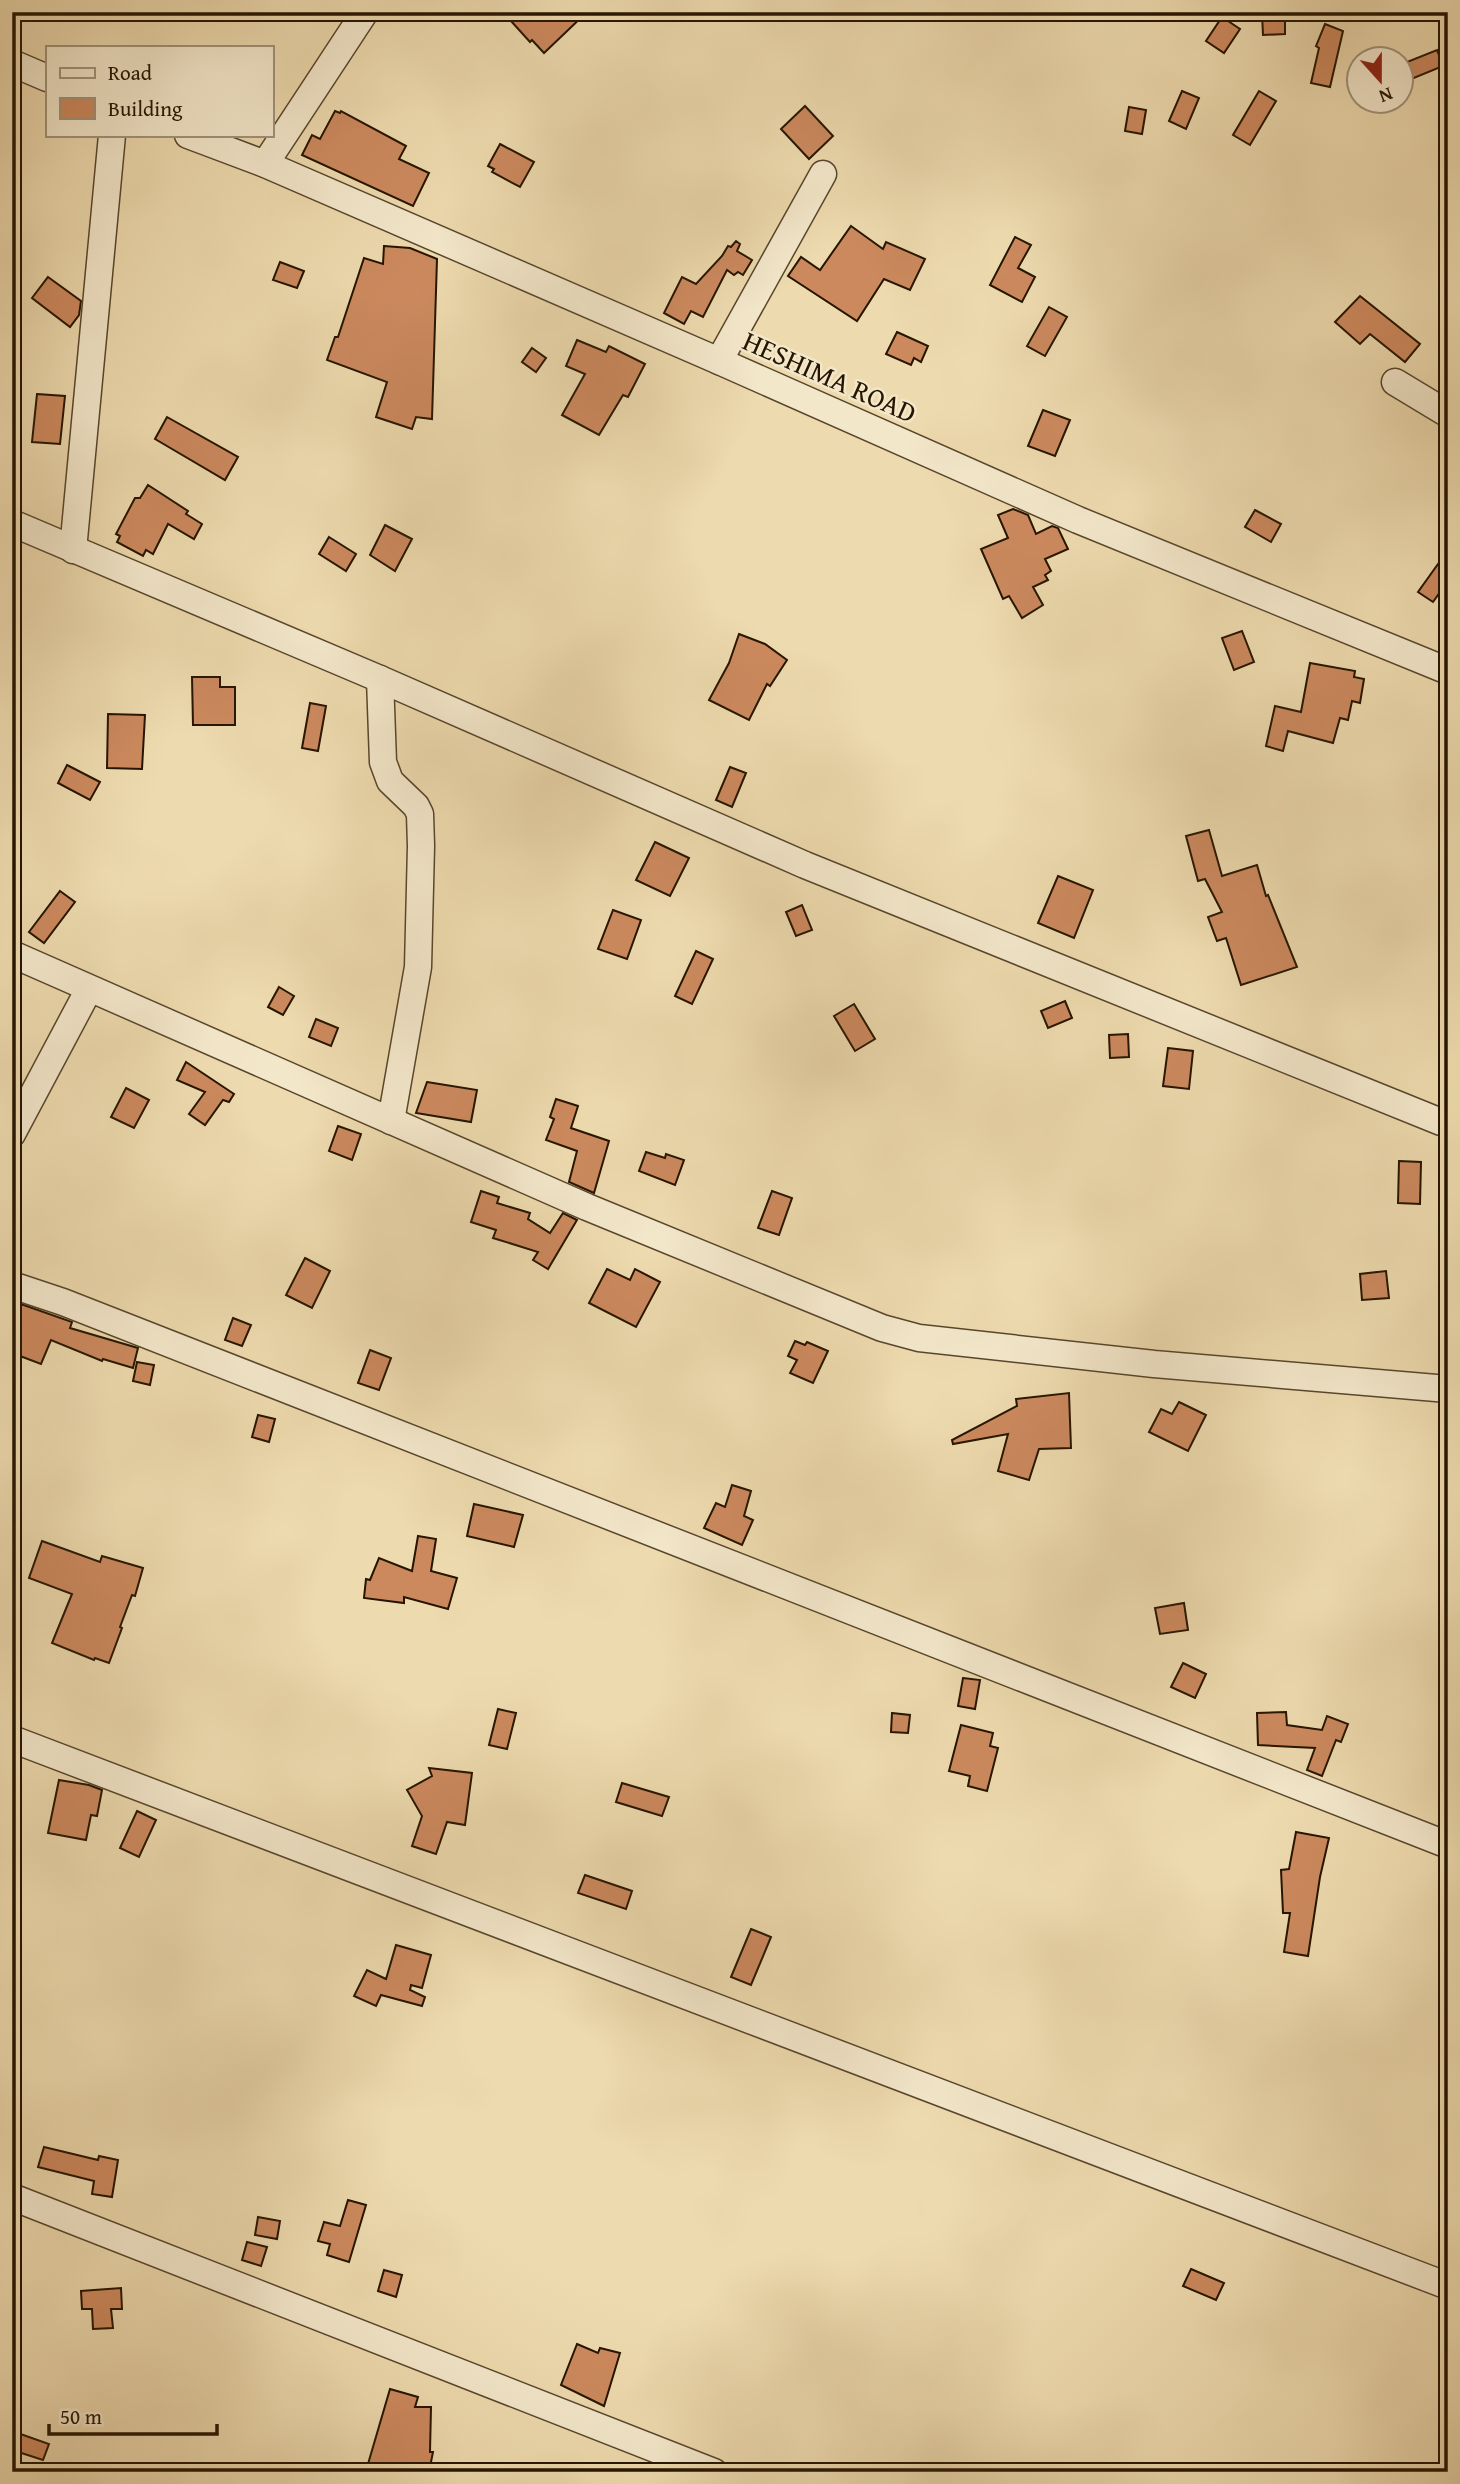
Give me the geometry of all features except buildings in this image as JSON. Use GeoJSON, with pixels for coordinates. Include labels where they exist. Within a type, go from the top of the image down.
{"type":"FeatureCollection","features":[{"type":"Feature","properties":{"kind":"street"},"geometry":{"type":"LineString","coordinates":[[265,164],[365,12]]}},
{"type":"Feature","properties":{"kind":"street"},"geometry":{"type":"LineString","coordinates":[[12,63],[46,78]]}},
{"type":"Feature","properties":{"kind":"street"},"geometry":{"type":"LineString","coordinates":[[73,550],[112,136]]}},
{"type":"Feature","properties":{"kind":"street","name":"HESHIMA ROAD"},"geometry":{"type":"LineString","coordinates":[[191,136],[265,164],[1077,520],[1446,665]]}},
{"type":"Feature","properties":{"kind":"street"},"geometry":{"type":"LineString","coordinates":[[719,361],[823,174]]}},
{"type":"Feature","properties":{"kind":"street"},"geometry":{"type":"LineString","coordinates":[[1395,382],[1448,414]]}},
{"type":"Feature","properties":{"kind":"street"},"geometry":{"type":"LineString","coordinates":[[12,523],[380,679],[805,865],[1448,1123]]}},
{"type":"Feature","properties":{"kind":"street"},"geometry":{"type":"LineString","coordinates":[[380,679],[383,762],[390,781],[416,806],[420,814],[421,846],[418,967],[391,1121]]}},
{"type":"Feature","properties":{"kind":"street"},"geometry":{"type":"LineString","coordinates":[[12,954],[587,1208],[882,1328],[919,1338],[1154,1364],[1448,1389]]}},
{"type":"Feature","properties":{"kind":"street"},"geometry":{"type":"LineString","coordinates":[[12,1134],[89,989]]}},
{"type":"Feature","properties":{"kind":"street"},"geometry":{"type":"LineString","coordinates":[[12,1285],[63,1302],[1448,1845]]}},
{"type":"Feature","properties":{"kind":"street"},"geometry":{"type":"LineString","coordinates":[[12,1739],[1448,2286]]}},
{"type":"Feature","properties":{"kind":"street"},"geometry":{"type":"LineString","coordinates":[[12,2197],[714,2472]]}}]}
